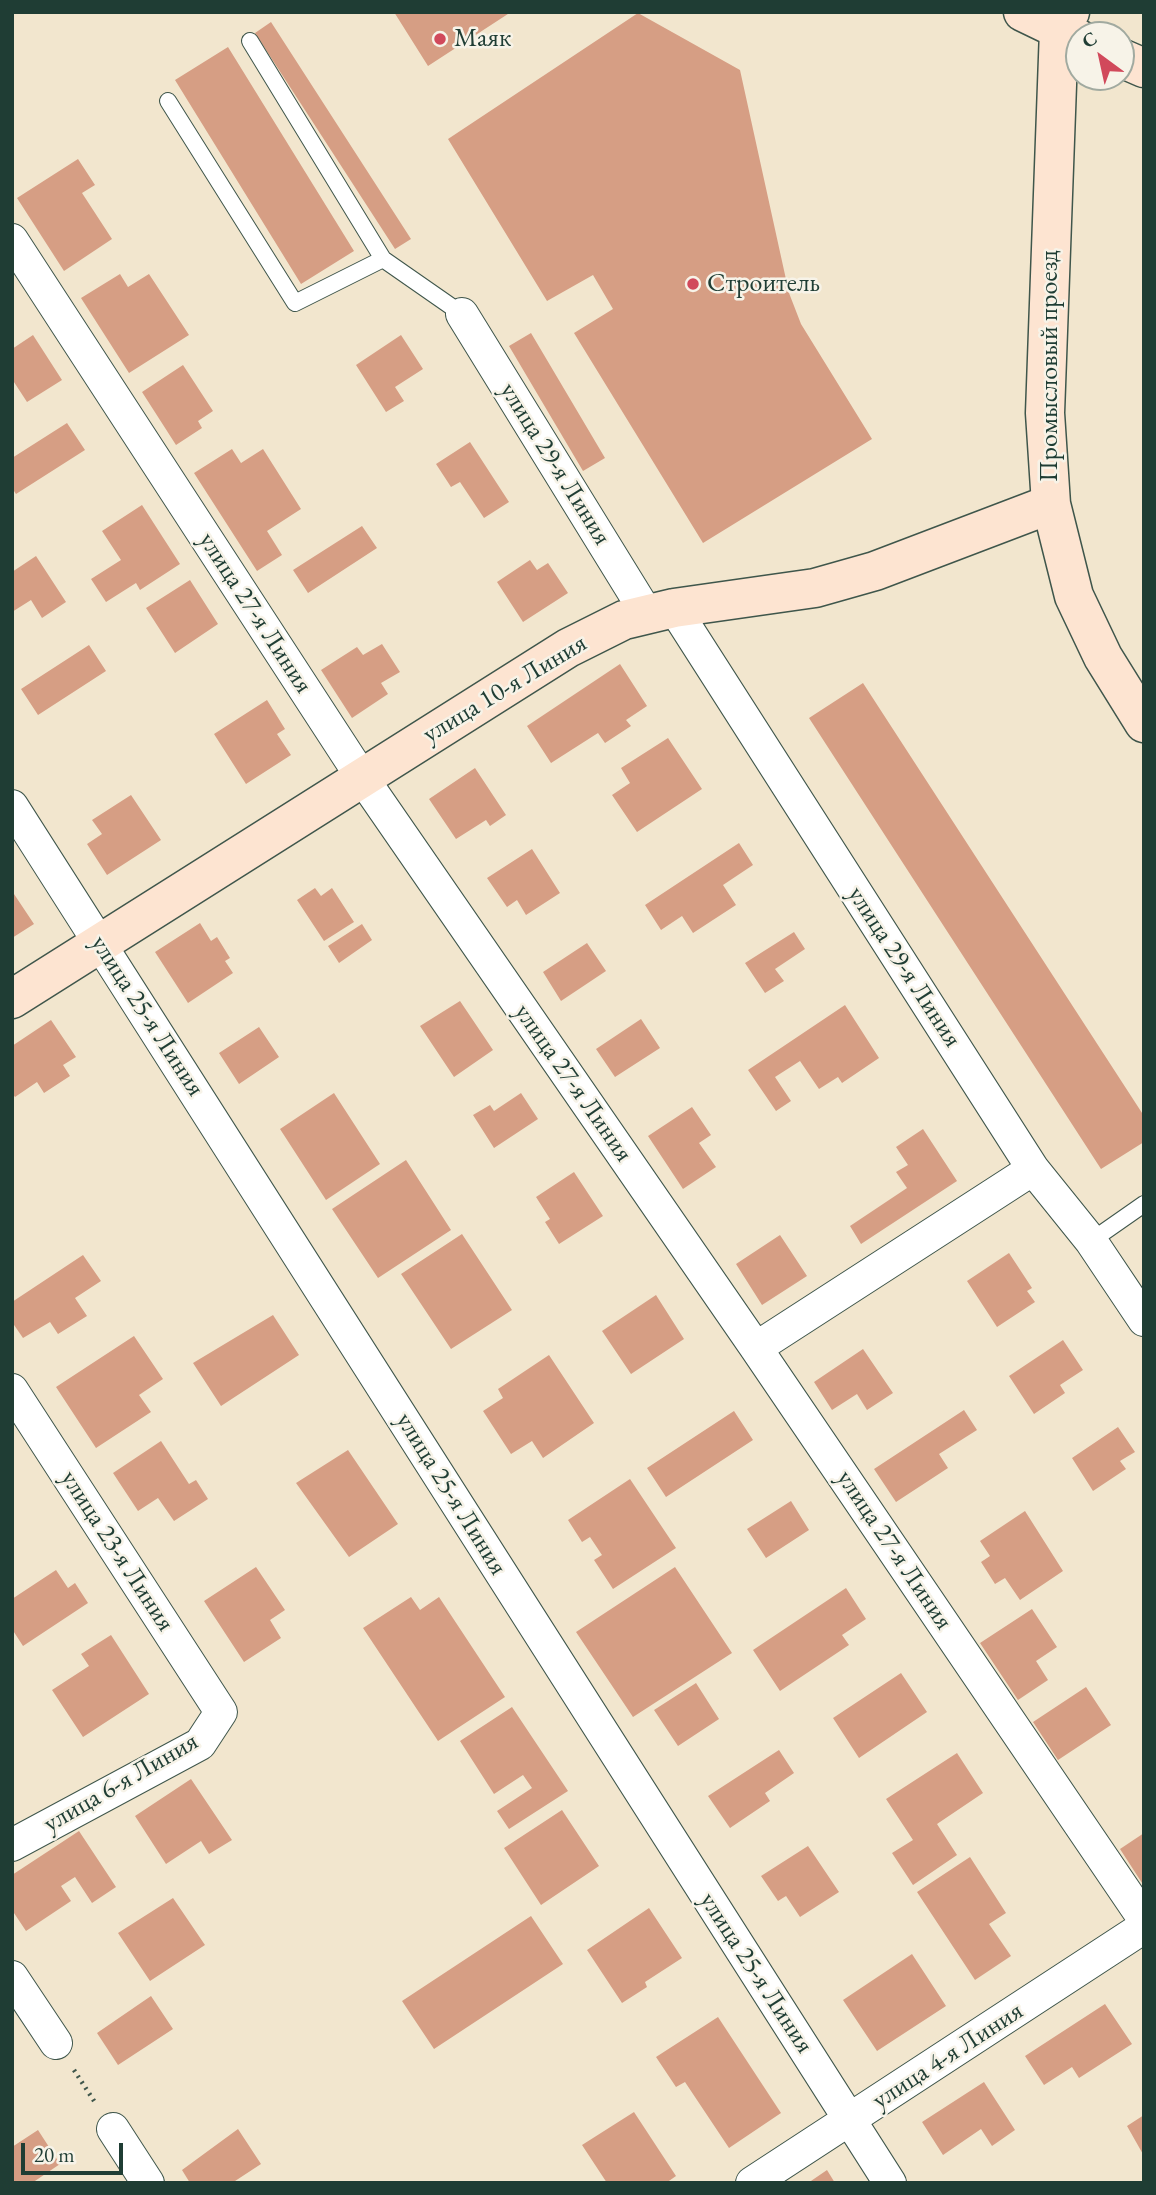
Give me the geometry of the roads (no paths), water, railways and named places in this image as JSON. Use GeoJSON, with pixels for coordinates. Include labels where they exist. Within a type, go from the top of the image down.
{"type":"FeatureCollection","features":[{"type":"Feature","properties":{"kind":"street"},"geometry":{"type":"LineString","coordinates":[[1023,12],[1065,26]]}},
{"type":"Feature","properties":{"kind":"street","name":"Промысловый проезд"},"geometry":{"type":"LineString","coordinates":[[1065,91],[1045,413],[1051,504],[1074,596],[1103,657],[1139,706]]}},
{"type":"Feature","properties":{"kind":"street","name":"улица 27-я Линия"},"geometry":{"type":"LineString","coordinates":[[12,240],[361,776],[756,1348],[1144,1919]]}},
{"type":"Feature","properties":{"kind":"street","name":"улица 29-я Линия"},"geometry":{"type":"LineString","coordinates":[[462,314],[1033,1169],[1091,1241],[1144,1320]]}},
{"type":"Feature","properties":{"kind":"street","name":"улица 10-я Линия"},"geometry":{"type":"LineString","coordinates":[[12,999],[361,776],[568,648],[624,620],[661,611],[815,588],[875,572],[1051,504]]}},
{"type":"Feature","properties":{"kind":"street","name":"улица 25-я Линия"},"geometry":{"type":"LineString","coordinates":[[12,806],[890,2183]]}},
{"type":"Feature","properties":{"kind":"street"},"geometry":{"type":"LineString","coordinates":[[756,1348],[1033,1169]]}},
{"type":"Feature","properties":{"kind":"street","name":"улица 23-я Линия"},"geometry":{"type":"LineString","coordinates":[[12,1390],[221,1712]]}},
{"type":"Feature","properties":{"kind":"street","name":"улица 6-я Линия"},"geometry":{"type":"LineString","coordinates":[[12,1845],[200,1744],[221,1712]]}},
{"type":"Feature","properties":{"kind":"street","name":"улица 4-я Линия"},"geometry":{"type":"LineString","coordinates":[[752,2183],[1144,1927]]}},
{"type":"Feature","properties":{"kind":"street"},"geometry":{"type":"LineString","coordinates":[[12,1977],[56,2043]]}},
{"type":"Feature","properties":{"kind":"street"},"geometry":{"type":"LineString","coordinates":[[113,2129],[148,2183]]}},
{"type":"Feature","properties":{"kind":"lane"},"geometry":{"type":"LineString","coordinates":[[250,41],[383,259],[462,314]]}},
{"type":"Feature","properties":{"kind":"lane"},"geometry":{"type":"LineString","coordinates":[[168,101],[295,303],[383,259]]}},
{"type":"Feature","properties":{"kind":"lane"},"geometry":{"type":"LineString","coordinates":[[1091,1241],[1144,1205]]}},
{"type":"Feature","properties":{"kind":"place","name":"Маяк"},"geometry":{"type":"Point","coordinates":[440,39]}},
{"type":"Feature","properties":{"kind":"place","name":"Строитель"},"geometry":{"type":"Point","coordinates":[693,284]}}]}
